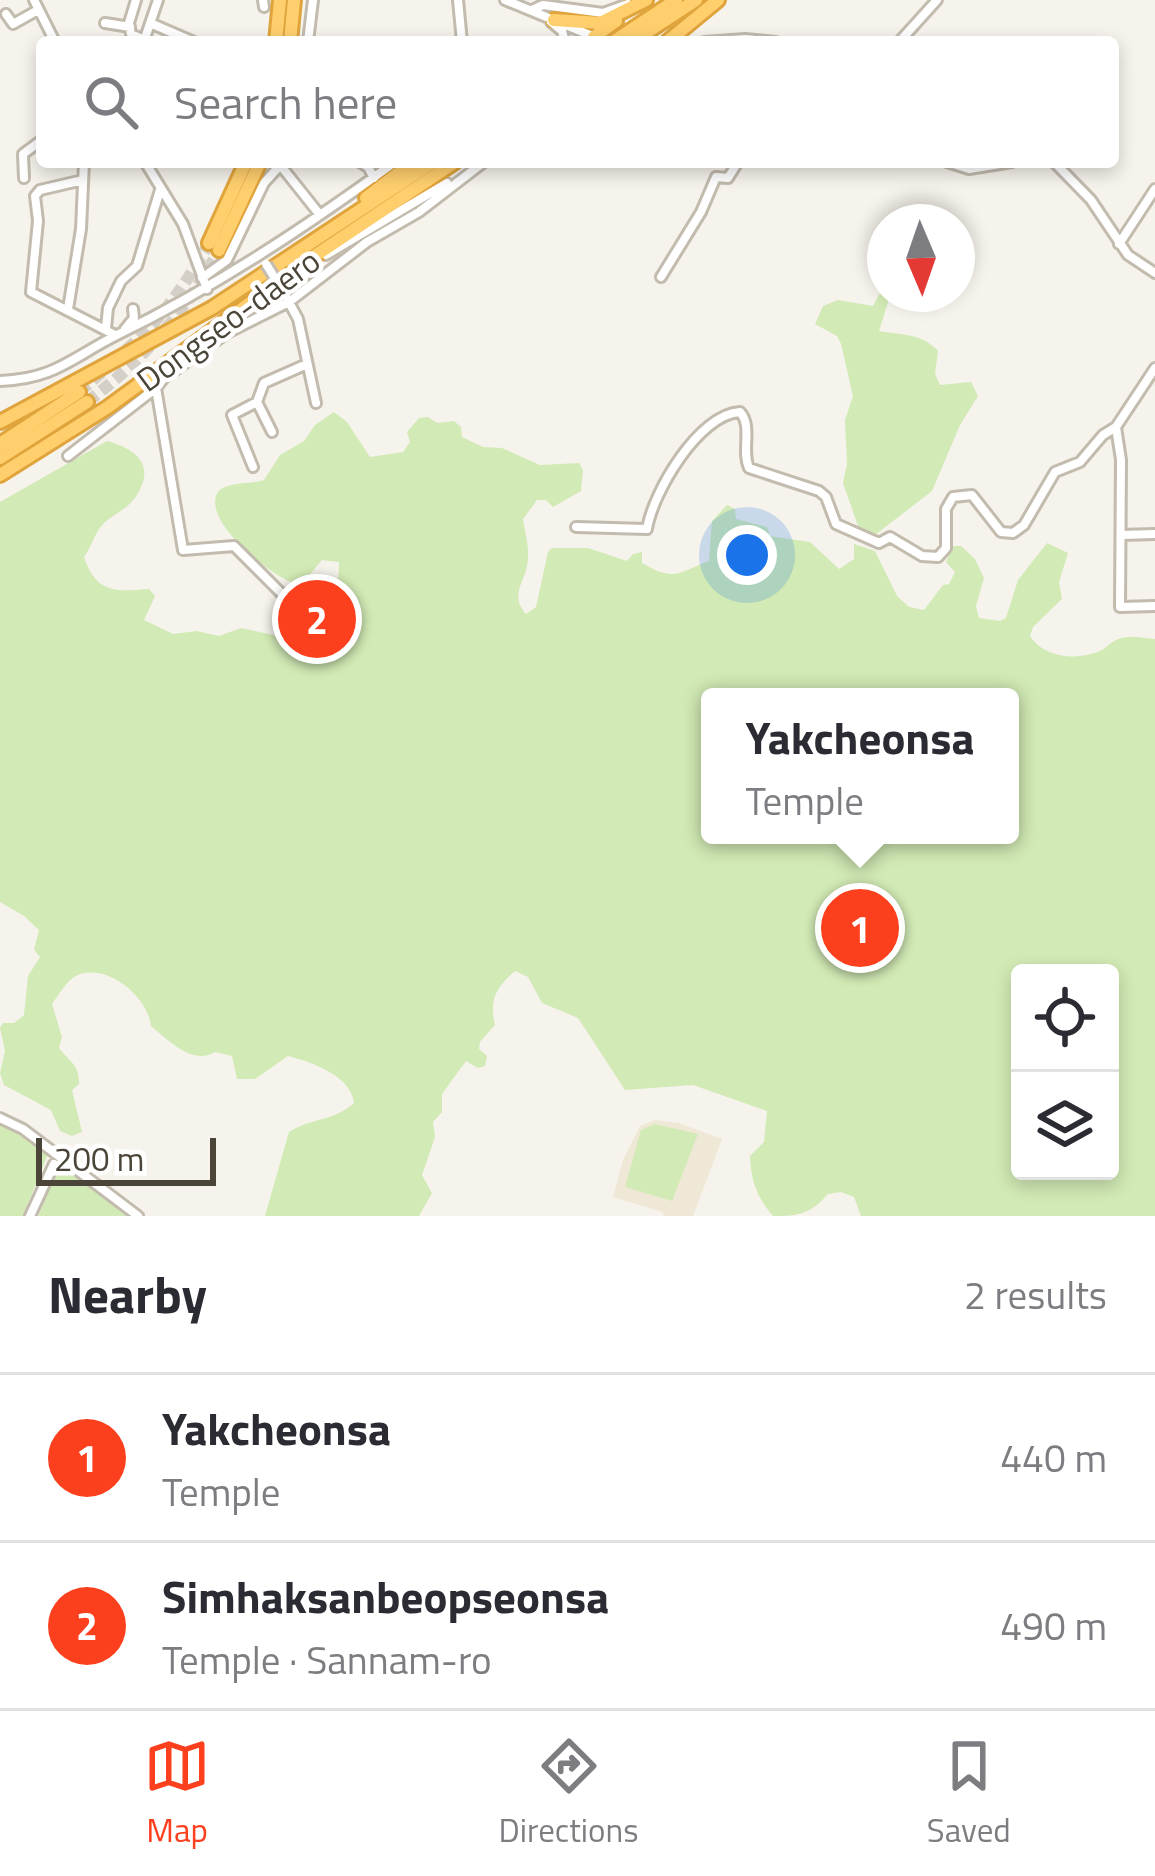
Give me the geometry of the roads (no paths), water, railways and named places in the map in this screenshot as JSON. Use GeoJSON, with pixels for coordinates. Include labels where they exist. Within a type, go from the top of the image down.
{"type":"FeatureCollection","features":[{"type":"Feature","properties":{"kind":"highway"},"geometry":{"type":"LineString","coordinates":[[277,36],[280,0]]}},
{"type":"Feature","properties":{"kind":"highway"},"geometry":{"type":"LineString","coordinates":[[291,36],[294,0]]}},
{"type":"Feature","properties":{"kind":"highway"},"geometry":{"type":"LineString","coordinates":[[609,36],[676,0]]}},
{"type":"Feature","properties":{"kind":"highway"},"geometry":{"type":"LineString","coordinates":[[641,36],[696,0]]}},
{"type":"Feature","properties":{"kind":"highway"},"geometry":{"type":"LineString","coordinates":[[685,34],[718,0]]}},
{"type":"Feature","properties":{"kind":"highway"},"geometry":{"type":"LineString","coordinates":[[605,36],[641,1]]}},
{"type":"Feature","properties":{"kind":"highway"},"geometry":{"type":"LineString","coordinates":[[554,20],[600,23],[641,1]]}},
{"type":"Feature","properties":{"kind":"highway"},"geometry":{"type":"LineString","coordinates":[[244,168],[214,246],[257,168]]}},
{"type":"Feature","properties":{"kind":"highway"},"geometry":{"type":"LineString","coordinates":[[272,265],[405,168]]}},
{"type":"Feature","properties":{"kind":"highway","name":"Dongseo-daero"},"geometry":{"type":"LineString","coordinates":[[0,422],[212,308],[425,168]]}},
{"type":"Feature","properties":{"kind":"highway","name":"Dongseo-daero"},"geometry":{"type":"LineString","coordinates":[[0,476],[108,406],[292,272],[446,168]]}},
{"type":"Feature","properties":{"kind":"highway"},"geometry":{"type":"LineString","coordinates":[[0,444],[83,397],[0,458]]}},
{"type":"Feature","properties":{"kind":"street"},"geometry":{"type":"LineString","coordinates":[[135,36],[130,27],[136,0]]}},
{"type":"Feature","properties":{"kind":"street"},"geometry":{"type":"LineString","coordinates":[[146,36],[158,0]]}},
{"type":"Feature","properties":{"kind":"street"},"geometry":{"type":"LineString","coordinates":[[309,36],[313,0]]}},
{"type":"Feature","properties":{"kind":"street"},"geometry":{"type":"LineString","coordinates":[[458,0],[461,36]]}},
{"type":"Feature","properties":{"kind":"street"},"geometry":{"type":"LineString","coordinates":[[506,0],[589,36]]}},
{"type":"Feature","properties":{"kind":"street"},"geometry":{"type":"LineString","coordinates":[[904,36],[937,0]]}},
{"type":"Feature","properties":{"kind":"street"},"geometry":{"type":"LineString","coordinates":[[535,13],[543,5],[604,13],[616,3],[641,1]]}},
{"type":"Feature","properties":{"kind":"street"},"geometry":{"type":"LineString","coordinates":[[6,14],[13,24],[36,5],[52,36]]}},
{"type":"Feature","properties":{"kind":"street"},"geometry":{"type":"LineString","coordinates":[[535,13],[563,36]]}},
{"type":"Feature","properties":{"kind":"street"},"geometry":{"type":"LineString","coordinates":[[105,22],[130,27]]}},
{"type":"Feature","properties":{"kind":"street"},"geometry":{"type":"LineString","coordinates":[[150,23],[180,36]]}},
{"type":"Feature","properties":{"kind":"street"},"geometry":{"type":"LineString","coordinates":[[24,178],[23,154],[36,144]]}},
{"type":"Feature","properties":{"kind":"street"},"geometry":{"type":"LineString","coordinates":[[68,309],[81,229],[84,168]]}},
{"type":"Feature","properties":{"kind":"street"},"geometry":{"type":"LineString","coordinates":[[148,168],[183,224],[207,289]]}},
{"type":"Feature","properties":{"kind":"street"},"geometry":{"type":"LineString","coordinates":[[202,278],[227,260],[264,183],[278,168]]}},
{"type":"Feature","properties":{"kind":"street"},"geometry":{"type":"LineString","coordinates":[[285,168],[320,215]]}},
{"type":"Feature","properties":{"kind":"street"},"geometry":{"type":"LineString","coordinates":[[369,168],[374,178]]}},
{"type":"Feature","properties":{"kind":"street"},"geometry":{"type":"LineString","coordinates":[[0,381],[50,375],[207,289],[387,168]]}},
{"type":"Feature","properties":{"kind":"street"},"geometry":{"type":"LineString","coordinates":[[292,272],[471,168]]}},
{"type":"Feature","properties":{"kind":"street"},"geometry":{"type":"LineString","coordinates":[[68,456],[164,378],[227,333],[290,302],[367,242],[419,212],[471,168]]}},
{"type":"Feature","properties":{"kind":"street"},"geometry":{"type":"LineString","coordinates":[[661,277],[701,212],[716,177],[728,178],[734,168]]}},
{"type":"Feature","properties":{"kind":"street"},"geometry":{"type":"LineString","coordinates":[[1060,168],[1090,200],[1119,244],[1155,273]]}},
{"type":"Feature","properties":{"kind":"street"},"geometry":{"type":"LineString","coordinates":[[83,180],[40,190],[35,196],[38,221],[31,292],[120,333]]}},
{"type":"Feature","properties":{"kind":"street"},"geometry":{"type":"LineString","coordinates":[[1119,244],[1155,189]]}},
{"type":"Feature","properties":{"kind":"street"},"geometry":{"type":"LineString","coordinates":[[106,328],[108,308],[121,281],[137,266],[160,190]]}},
{"type":"Feature","properties":{"kind":"street"},"geometry":{"type":"LineString","coordinates":[[260,253],[272,265],[298,319],[316,403]]}},
{"type":"Feature","properties":{"kind":"street"},"geometry":{"type":"LineString","coordinates":[[120,333],[134,318],[133,309]]}},
{"type":"Feature","properties":{"kind":"street"},"geometry":{"type":"LineString","coordinates":[[253,467],[232,415],[257,402],[264,383],[307,364]]}},
{"type":"Feature","properties":{"kind":"street"},"geometry":{"type":"LineString","coordinates":[[576,527],[647,529],[650,508],[673,466],[718,419],[740,412],[746,422],[748,468],[819,491],[844,530],[880,543],[890,537],[922,556],[938,557],[946,548],[946,509],[953,497],[972,495],[1001,532],[1013,532],[1024,524],[1055,472],[1080,462],[1103,435],[1116,428],[1155,368]]}},
{"type":"Feature","properties":{"kind":"street"},"geometry":{"type":"LineString","coordinates":[[156,388],[183,550],[234,546],[292,602]]}},
{"type":"Feature","properties":{"kind":"street"},"geometry":{"type":"LineString","coordinates":[[257,402],[272,432]]}},
{"type":"Feature","properties":{"kind":"street"},"geometry":{"type":"LineString","coordinates":[[1116,428],[1121,460],[1120,608],[1155,605]]}},
{"type":"Feature","properties":{"kind":"street"},"geometry":{"type":"LineString","coordinates":[[1120,535],[1155,534]]}},
{"type":"Feature","properties":{"kind":"street"},"geometry":{"type":"LineString","coordinates":[[0,1118],[23,1129],[138,1216]]}},
{"type":"Feature","properties":{"kind":"street"},"geometry":{"type":"LineString","coordinates":[[30,1216],[54,1164]]}},
{"type":"Feature","properties":{"kind":"tunnel"},"geometry":{"type":"LineString","coordinates":[[126,350],[172,300],[209,243]]}},
{"type":"Feature","properties":{"kind":"tunnel"},"geometry":{"type":"LineString","coordinates":[[87,402],[162,334],[219,250]]}},
{"type":"Feature","properties":{"kind":"tunnel"},"geometry":{"type":"LineString","coordinates":[[79,392],[107,368]]}},
{"type":"Feature","properties":{"kind":"place","name":"Simhaksanbeopseonsa"},"geometry":{"type":"Point","coordinates":[317,619]}},
{"type":"Feature","properties":{"kind":"place","name":"Yakcheonsa"},"geometry":{"type":"Point","coordinates":[860,928]}}]}
